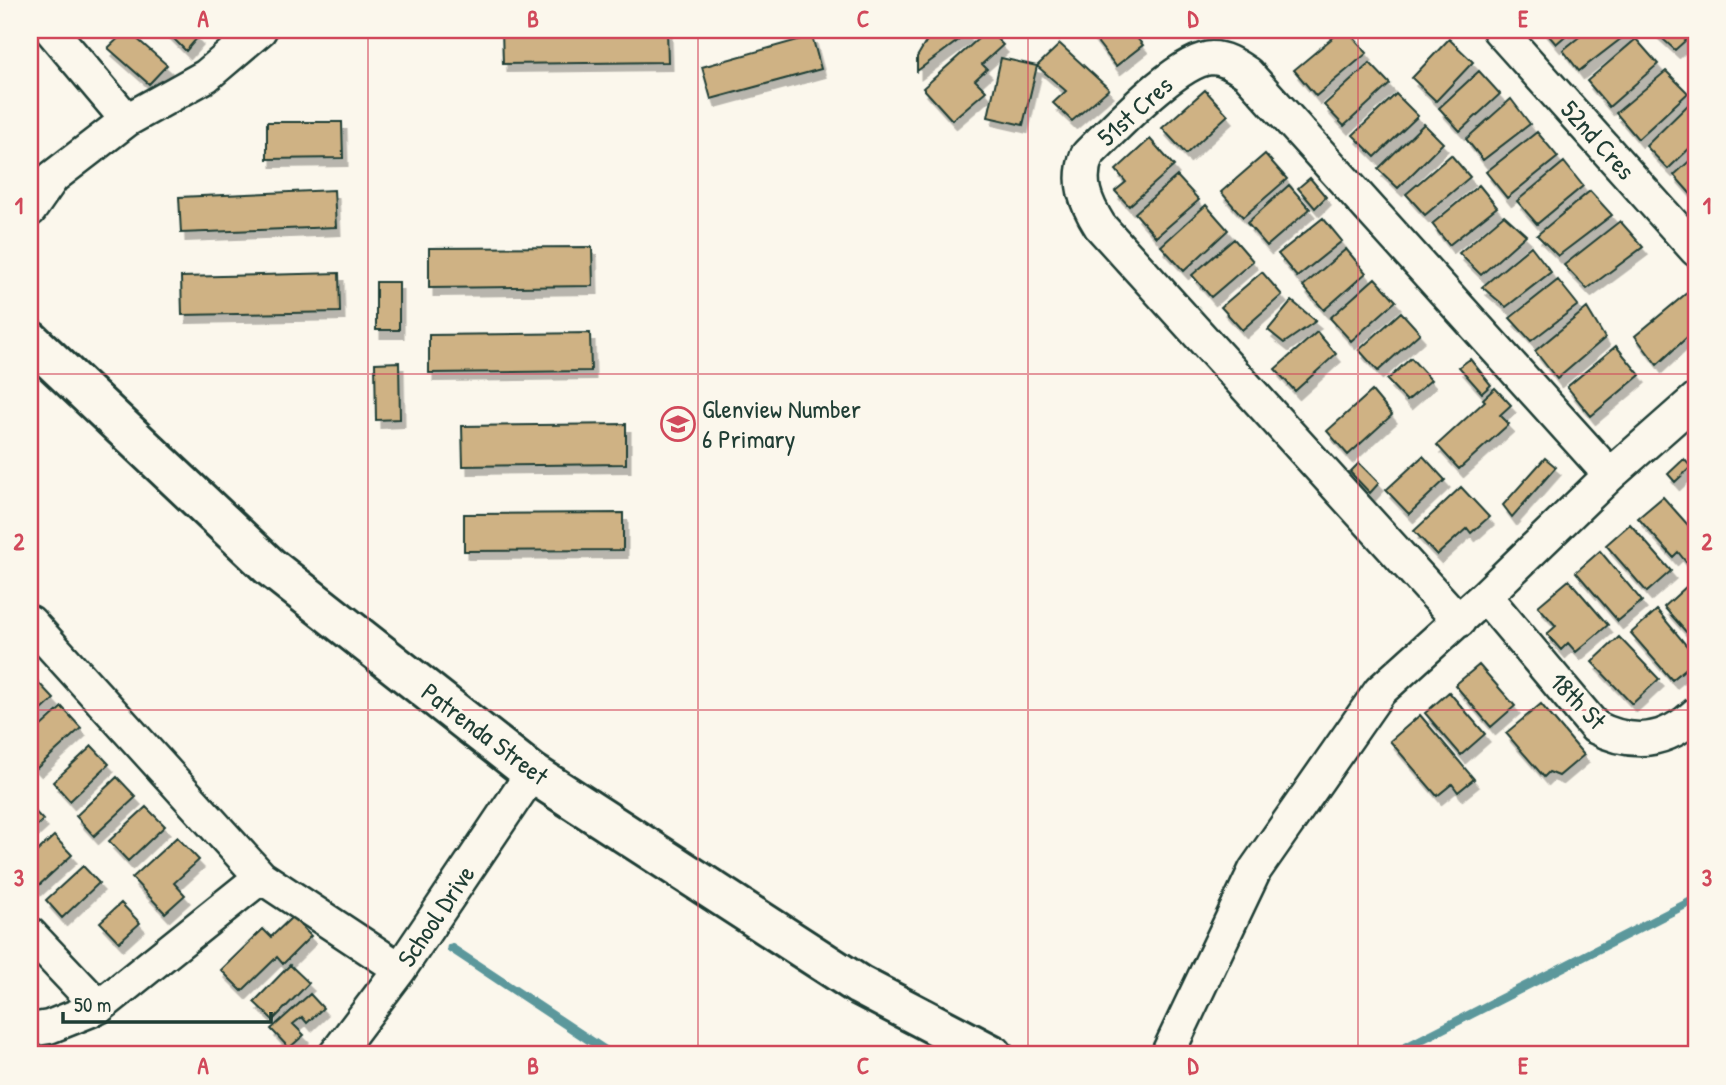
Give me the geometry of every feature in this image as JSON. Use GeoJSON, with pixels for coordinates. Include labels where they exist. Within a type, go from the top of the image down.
{"type":"FeatureCollection","features":[{"type":"Feature","properties":{"kind":"street"},"geometry":{"type":"LineString","coordinates":[[51,30],[127,120]]}},
{"type":"Feature","properties":{"kind":"street"},"geometry":{"type":"LineString","coordinates":[[30,210],[53,177],[127,120],[206,76],[260,30]]}},
{"type":"Feature","properties":{"kind":"street","name":"52nd Cres"},"geometry":{"type":"LineString","coordinates":[[1499,30],[1696,250]]}},
{"type":"Feature","properties":{"kind":"street","name":"51st Cres"},"geometry":{"type":"LineString","coordinates":[[1459,621],[1100,226],[1087,206],[1081,184],[1082,168],[1087,155],[1169,78],[1192,63],[1212,58],[1229,62],[1247,73],[1610,475]]}},
{"type":"Feature","properties":{"kind":"street","name":"Patrenda Street"},"geometry":{"type":"LineString","coordinates":[[34,352],[269,566],[532,772],[859,985],[993,1055]]}},
{"type":"Feature","properties":{"kind":"street"},"geometry":{"type":"LineString","coordinates":[[1167,1055],[1255,870],[1380,691],[1486,596],[1610,475],[1696,399]]}},
{"type":"Feature","properties":{"kind":"street","name":"18th St"},"geometry":{"type":"LineString","coordinates":[[1486,596],[1595,727],[1612,736],[1636,740],[1664,736],[1696,714]]}},
{"type":"Feature","properties":{"kind":"street"},"geometry":{"type":"LineString","coordinates":[[30,622],[261,877],[400,969]]}},
{"type":"Feature","properties":{"kind":"street","name":"School Drive"},"geometry":{"type":"LineString","coordinates":[[335,1055],[400,969],[532,772]]}},
{"type":"Feature","properties":{"kind":"street"},"geometry":{"type":"LineString","coordinates":[[30,1030],[49,1027],[99,1007],[261,877]]}},
{"type":"Feature","properties":{"kind":"street"},"geometry":{"type":"LineString","coordinates":[[30,934],[99,1007]]}},
{"type":"Feature","properties":{"kind":"building"},"geometry":{"type":"Polygon","coordinates":[[[127,30],[167,65],[149,84],[108,48],[127,30]]]}},
{"type":"Feature","properties":{"kind":"building"},"geometry":{"type":"Polygon","coordinates":[[[165,30],[191,30],[198,37],[186,51],[165,30]]]}},
{"type":"Feature","properties":{"kind":"building"},"geometry":{"type":"Polygon","coordinates":[[[502,30],[667,30],[668,62],[503,64],[502,30]]]}},
{"type":"Feature","properties":{"kind":"building"},"geometry":{"type":"Polygon","coordinates":[[[933,30],[964,30],[967,34],[917,71],[917,57],[933,30]]]}},
{"type":"Feature","properties":{"kind":"building"},"geometry":{"type":"Polygon","coordinates":[[[988,30],[1003,45],[982,64],[987,69],[975,80],[986,91],[952,120],[923,88],[988,30]]]}},
{"type":"Feature","properties":{"kind":"building"},"geometry":{"type":"Polygon","coordinates":[[[1088,30],[1130,30],[1143,45],[1116,66],[1088,30]]]}},
{"type":"Feature","properties":{"kind":"building"},"geometry":{"type":"Polygon","coordinates":[[[1342,30],[1347,30],[1367,53],[1316,96],[1294,70],[1342,30]]]}},
{"type":"Feature","properties":{"kind":"building"},"geometry":{"type":"Polygon","coordinates":[[[1544,30],[1572,30],[1556,44],[1544,30]]]}},
{"type":"Feature","properties":{"kind":"building"},"geometry":{"type":"Polygon","coordinates":[[[1588,30],[1631,31],[1579,71],[1563,50],[1588,30]]]}},
{"type":"Feature","properties":{"kind":"building"},"geometry":{"type":"Polygon","coordinates":[[[1653,30],[1696,30],[1696,31],[1675,50],[1653,30]]]}},
{"type":"Feature","properties":{"kind":"building"},"geometry":{"type":"Polygon","coordinates":[[[812,36],[821,69],[711,99],[702,67],[812,36]]]}},
{"type":"Feature","properties":{"kind":"building"},"geometry":{"type":"Polygon","coordinates":[[[1449,39],[1473,62],[1436,101],[1412,78],[1449,39]]]}},
{"type":"Feature","properties":{"kind":"building"},"geometry":{"type":"Polygon","coordinates":[[[1636,39],[1658,64],[1609,107],[1587,81],[1636,39]]]}},
{"type":"Feature","properties":{"kind":"building"},"geometry":{"type":"Polygon","coordinates":[[[1060,44],[1109,89],[1072,121],[1053,103],[1066,91],[1037,66],[1060,44]]]}},
{"type":"Feature","properties":{"kind":"building"},"geometry":{"type":"Polygon","coordinates":[[[1001,58],[1037,66],[1023,125],[988,117],[1001,58]]]}},
{"type":"Feature","properties":{"kind":"building"},"geometry":{"type":"Polygon","coordinates":[[[1370,63],[1390,84],[1344,126],[1324,105],[1370,63]]]}},
{"type":"Feature","properties":{"kind":"building"},"geometry":{"type":"Polygon","coordinates":[[[1479,71],[1500,94],[1460,131],[1439,108],[1479,71]]]}},
{"type":"Feature","properties":{"kind":"building"},"geometry":{"type":"Polygon","coordinates":[[[1666,71],[1688,93],[1638,139],[1616,113],[1666,71]]]}},
{"type":"Feature","properties":{"kind":"building"},"geometry":{"type":"Polygon","coordinates":[[[1205,90],[1228,115],[1186,154],[1162,128],[1205,90]]]}},
{"type":"Feature","properties":{"kind":"building"},"geometry":{"type":"Polygon","coordinates":[[[1396,94],[1418,116],[1375,157],[1353,135],[1396,94]]]}},
{"type":"Feature","properties":{"kind":"building"},"geometry":{"type":"Polygon","coordinates":[[[1695,98],[1696,142],[1668,169],[1646,146],[1695,98]]]}},
{"type":"Feature","properties":{"kind":"building"},"geometry":{"type":"Polygon","coordinates":[[[1511,99],[1530,124],[1483,160],[1466,139],[1511,99]]]}},
{"type":"Feature","properties":{"kind":"building"},"geometry":{"type":"Polygon","coordinates":[[[267,122],[342,122],[343,158],[267,159],[267,122]]]}},
{"type":"Feature","properties":{"kind":"building"},"geometry":{"type":"Polygon","coordinates":[[[1424,124],[1443,143],[1398,188],[1378,169],[1424,124]]]}},
{"type":"Feature","properties":{"kind":"building"},"geometry":{"type":"Polygon","coordinates":[[[1537,132],[1558,157],[1507,198],[1486,172],[1537,132]]]}},
{"type":"Feature","properties":{"kind":"building"},"geometry":{"type":"Polygon","coordinates":[[[1150,139],[1174,166],[1129,206],[1115,191],[1126,182],[1116,170],[1150,139]]]}},
{"type":"Feature","properties":{"kind":"building"},"geometry":{"type":"Polygon","coordinates":[[[1265,154],[1287,179],[1243,217],[1221,192],[1265,154]]]}},
{"type":"Feature","properties":{"kind":"building"},"geometry":{"type":"Polygon","coordinates":[[[1451,155],[1470,177],[1425,215],[1406,194],[1451,155]]]}},
{"type":"Feature","properties":{"kind":"building"},"geometry":{"type":"Polygon","coordinates":[[[1696,155],[1696,200],[1674,175],[1696,155]]]}},
{"type":"Feature","properties":{"kind":"building"},"geometry":{"type":"Polygon","coordinates":[[[1564,162],[1583,186],[1537,224],[1517,201],[1564,162]]]}},
{"type":"Feature","properties":{"kind":"building"},"geometry":{"type":"Polygon","coordinates":[[[1177,176],[1199,200],[1156,237],[1135,213],[1177,176]]]}},
{"type":"Feature","properties":{"kind":"building"},"geometry":{"type":"Polygon","coordinates":[[[1310,178],[1326,197],[1315,208],[1298,188],[1310,178]]]}},
{"type":"Feature","properties":{"kind":"building"},"geometry":{"type":"Polygon","coordinates":[[[1289,185],[1310,209],[1267,246],[1247,223],[1289,185]]]}},
{"type":"Feature","properties":{"kind":"building"},"geometry":{"type":"Polygon","coordinates":[[[1479,185],[1497,207],[1449,245],[1432,224],[1479,185]]]}},
{"type":"Feature","properties":{"kind":"building"},"geometry":{"type":"Polygon","coordinates":[[[334,190],[336,227],[181,233],[179,197],[334,190]]]}},
{"type":"Feature","properties":{"kind":"building"},"geometry":{"type":"Polygon","coordinates":[[[1590,191],[1612,215],[1558,256],[1537,235],[1590,191]]]}},
{"type":"Feature","properties":{"kind":"building"},"geometry":{"type":"Polygon","coordinates":[[[1206,205],[1228,230],[1184,271],[1161,246],[1206,205]]]}},
{"type":"Feature","properties":{"kind":"building"},"geometry":{"type":"Polygon","coordinates":[[[1504,215],[1526,235],[1481,275],[1459,253],[1504,215]]]}},
{"type":"Feature","properties":{"kind":"building"},"geometry":{"type":"Polygon","coordinates":[[[1323,218],[1342,241],[1297,277],[1278,254],[1323,218]]]}},
{"type":"Feature","properties":{"kind":"building"},"geometry":{"type":"Polygon","coordinates":[[[1620,221],[1643,247],[1587,289],[1564,265],[1620,221]]]}},
{"type":"Feature","properties":{"kind":"building"},"geometry":{"type":"Polygon","coordinates":[[[1234,239],[1253,261],[1211,297],[1192,275],[1234,239]]]}},
{"type":"Feature","properties":{"kind":"building"},"geometry":{"type":"Polygon","coordinates":[[[1531,246],[1551,272],[1506,307],[1482,287],[1531,246]]]}},
{"type":"Feature","properties":{"kind":"building"},"geometry":{"type":"Polygon","coordinates":[[[592,247],[593,286],[429,288],[429,248],[592,247]]]}},
{"type":"Feature","properties":{"kind":"building"},"geometry":{"type":"Polygon","coordinates":[[[1346,249],[1366,273],[1324,310],[1303,286],[1346,249]]]}},
{"type":"Feature","properties":{"kind":"building"},"geometry":{"type":"Polygon","coordinates":[[[1262,272],[1282,295],[1242,330],[1221,307],[1262,272]]]}},
{"type":"Feature","properties":{"kind":"building"},"geometry":{"type":"Polygon","coordinates":[[[339,273],[340,312],[182,315],[181,277],[339,273]]]}},
{"type":"Feature","properties":{"kind":"building"},"geometry":{"type":"Polygon","coordinates":[[[1375,278],[1396,301],[1351,341],[1330,318],[1375,278]]]}},
{"type":"Feature","properties":{"kind":"building"},"geometry":{"type":"Polygon","coordinates":[[[1558,280],[1578,305],[1531,341],[1510,318],[1558,280]]]}},
{"type":"Feature","properties":{"kind":"building"},"geometry":{"type":"Polygon","coordinates":[[[376,282],[399,282],[399,330],[376,330],[376,282]]]}},
{"type":"Feature","properties":{"kind":"building"},"geometry":{"type":"Polygon","coordinates":[[[1694,287],[1696,329],[1657,365],[1635,336],[1694,287]]]}},
{"type":"Feature","properties":{"kind":"building"},"geometry":{"type":"Polygon","coordinates":[[[1292,301],[1316,321],[1284,343],[1268,330],[1292,301]]]}},
{"type":"Feature","properties":{"kind":"building"},"geometry":{"type":"Polygon","coordinates":[[[1587,308],[1605,338],[1557,379],[1535,351],[1587,308]]]}},
{"type":"Feature","properties":{"kind":"building"},"geometry":{"type":"Polygon","coordinates":[[[1401,312],[1420,333],[1378,371],[1359,350],[1401,312]]]}},
{"type":"Feature","properties":{"kind":"building"},"geometry":{"type":"Polygon","coordinates":[[[1317,332],[1336,354],[1295,391],[1275,369],[1317,332]]]}},
{"type":"Feature","properties":{"kind":"building"},"geometry":{"type":"Polygon","coordinates":[[[590,333],[591,371],[429,373],[429,335],[590,333]]]}},
{"type":"Feature","properties":{"kind":"building"},"geometry":{"type":"Polygon","coordinates":[[[1616,346],[1640,375],[1591,416],[1567,387],[1616,346]]]}},
{"type":"Feature","properties":{"kind":"building"},"geometry":{"type":"Polygon","coordinates":[[[1411,358],[1431,380],[1407,401],[1387,380],[1411,358]]]}},
{"type":"Feature","properties":{"kind":"building"},"geometry":{"type":"Polygon","coordinates":[[[1470,359],[1491,385],[1482,393],[1459,367],[1470,359]]]}},
{"type":"Feature","properties":{"kind":"building"},"geometry":{"type":"Polygon","coordinates":[[[399,362],[400,419],[376,420],[375,363],[399,362]]]}},
{"type":"Feature","properties":{"kind":"building"},"geometry":{"type":"Polygon","coordinates":[[[1495,388],[1511,405],[1500,415],[1509,424],[1459,469],[1437,445],[1485,401],[1483,399],[1495,388]]]}},
{"type":"Feature","properties":{"kind":"building"},"geometry":{"type":"Polygon","coordinates":[[[1372,391],[1392,415],[1348,455],[1327,431],[1372,391]]]}},
{"type":"Feature","properties":{"kind":"building"},"geometry":{"type":"Polygon","coordinates":[[[626,424],[626,464],[463,466],[462,426],[626,424]]]}},
{"type":"Feature","properties":{"kind":"building"},"geometry":{"type":"Polygon","coordinates":[[[1423,456],[1445,480],[1409,514],[1386,490],[1423,456]]]}},
{"type":"Feature","properties":{"kind":"building"},"geometry":{"type":"Polygon","coordinates":[[[1545,458],[1556,467],[1512,517],[1503,505],[1545,458]]]}},
{"type":"Feature","properties":{"kind":"building"},"geometry":{"type":"Polygon","coordinates":[[[1684,459],[1691,467],[1675,482],[1668,474],[1684,459]]]}},
{"type":"Feature","properties":{"kind":"building"},"geometry":{"type":"Polygon","coordinates":[[[1359,463],[1379,483],[1370,493],[1350,472],[1359,463]]]}},
{"type":"Feature","properties":{"kind":"building"},"geometry":{"type":"Polygon","coordinates":[[[1461,487],[1489,517],[1471,533],[1467,528],[1437,555],[1414,531],[1461,487]]]}},
{"type":"Feature","properties":{"kind":"building"},"geometry":{"type":"Polygon","coordinates":[[[1663,497],[1696,534],[1696,540],[1692,543],[1696,552],[1686,562],[1678,552],[1673,557],[1638,518],[1663,497]]]}},
{"type":"Feature","properties":{"kind":"building"},"geometry":{"type":"Polygon","coordinates":[[[623,513],[623,550],[464,551],[464,514],[623,513]]]}},
{"type":"Feature","properties":{"kind":"building"},"geometry":{"type":"Polygon","coordinates":[[[1630,524],[1671,571],[1647,592],[1606,545],[1630,524]]]}},
{"type":"Feature","properties":{"kind":"building"},"geometry":{"type":"Polygon","coordinates":[[[1600,551],[1642,601],[1618,621],[1576,572],[1600,551]]]}},
{"type":"Feature","properties":{"kind":"building"},"geometry":{"type":"Polygon","coordinates":[[[1569,580],[1608,625],[1576,652],[1568,643],[1561,650],[1547,634],[1556,626],[1538,606],[1569,580]]]}},
{"type":"Feature","properties":{"kind":"building"},"geometry":{"type":"Polygon","coordinates":[[[1687,586],[1696,595],[1696,643],[1664,607],[1687,586]]]}},
{"type":"Feature","properties":{"kind":"building"},"geometry":{"type":"Polygon","coordinates":[[[1657,610],[1696,657],[1696,660],[1672,680],[1631,633],[1657,610]]]}},
{"type":"Feature","properties":{"kind":"building"},"geometry":{"type":"Polygon","coordinates":[[[1619,637],[1659,679],[1632,704],[1592,662],[1619,637]]]}},
{"type":"Feature","properties":{"kind":"building"},"geometry":{"type":"Polygon","coordinates":[[[1479,665],[1515,706],[1491,727],[1455,685],[1479,665]]]}},
{"type":"Feature","properties":{"kind":"building"},"geometry":{"type":"Polygon","coordinates":[[[35,679],[54,699],[30,721],[30,683],[35,679]]]}},
{"type":"Feature","properties":{"kind":"building"},"geometry":{"type":"Polygon","coordinates":[[[1449,692],[1485,734],[1461,755],[1425,713],[1449,692]]]}},
{"type":"Feature","properties":{"kind":"building"},"geometry":{"type":"Polygon","coordinates":[[[1541,704],[1584,755],[1559,776],[1549,772],[1544,777],[1506,733],[1541,704]]]}},
{"type":"Feature","properties":{"kind":"building"},"geometry":{"type":"Polygon","coordinates":[[[62,707],[81,728],[37,768],[30,761],[30,736],[62,707]]]}},
{"type":"Feature","properties":{"kind":"building"},"geometry":{"type":"Polygon","coordinates":[[[1420,715],[1474,779],[1458,792],[1452,784],[1437,796],[1390,741],[1420,715]]]}},
{"type":"Feature","properties":{"kind":"building"},"geometry":{"type":"Polygon","coordinates":[[[92,746],[109,764],[70,801],[53,782],[92,746]]]}},
{"type":"Feature","properties":{"kind":"building"},"geometry":{"type":"Polygon","coordinates":[[[117,777],[136,797],[94,836],[76,816],[117,777]]]}},
{"type":"Feature","properties":{"kind":"building"},"geometry":{"type":"Polygon","coordinates":[[[30,806],[43,820],[30,832],[30,806]]]}},
{"type":"Feature","properties":{"kind":"building"},"geometry":{"type":"Polygon","coordinates":[[[146,807],[165,826],[128,861],[109,841],[146,807]]]}},
{"type":"Feature","properties":{"kind":"building"},"geometry":{"type":"Polygon","coordinates":[[[54,836],[72,855],[37,887],[30,879],[30,858],[54,836]]]}},
{"type":"Feature","properties":{"kind":"building"},"geometry":{"type":"Polygon","coordinates":[[[177,837],[199,860],[174,883],[185,895],[165,913],[132,878],[177,837]]]}},
{"type":"Feature","properties":{"kind":"building"},"geometry":{"type":"Polygon","coordinates":[[[83,866],[99,883],[62,918],[46,900],[83,866]]]}},
{"type":"Feature","properties":{"kind":"building"},"geometry":{"type":"Polygon","coordinates":[[[121,903],[140,923],[119,942],[100,922],[121,903]]]}},
{"type":"Feature","properties":{"kind":"building"},"geometry":{"type":"Polygon","coordinates":[[[292,917],[311,936],[283,964],[277,957],[242,991],[221,970],[263,929],[271,937],[292,917]]]}},
{"type":"Feature","properties":{"kind":"building"},"geometry":{"type":"Polygon","coordinates":[[[290,965],[309,983],[273,1020],[254,1002],[290,965]]]}},
{"type":"Feature","properties":{"kind":"building"},"geometry":{"type":"Polygon","coordinates":[[[310,994],[323,1008],[307,1023],[302,1017],[293,1024],[304,1035],[289,1048],[271,1029],[310,994]]]}},
{"type":"Feature","properties":{"kind":"waterway"},"geometry":{"type":"LineString","coordinates":[[1391,1055],[1696,899]]}},
{"type":"Feature","properties":{"kind":"waterway"},"geometry":{"type":"LineString","coordinates":[[451,948],[612,1055]]}},
{"type":"Feature","properties":{"kind":"place","name":"Glenview Number 6 Primary"},"geometry":{"type":"Point","coordinates":[678,424]}}]}
